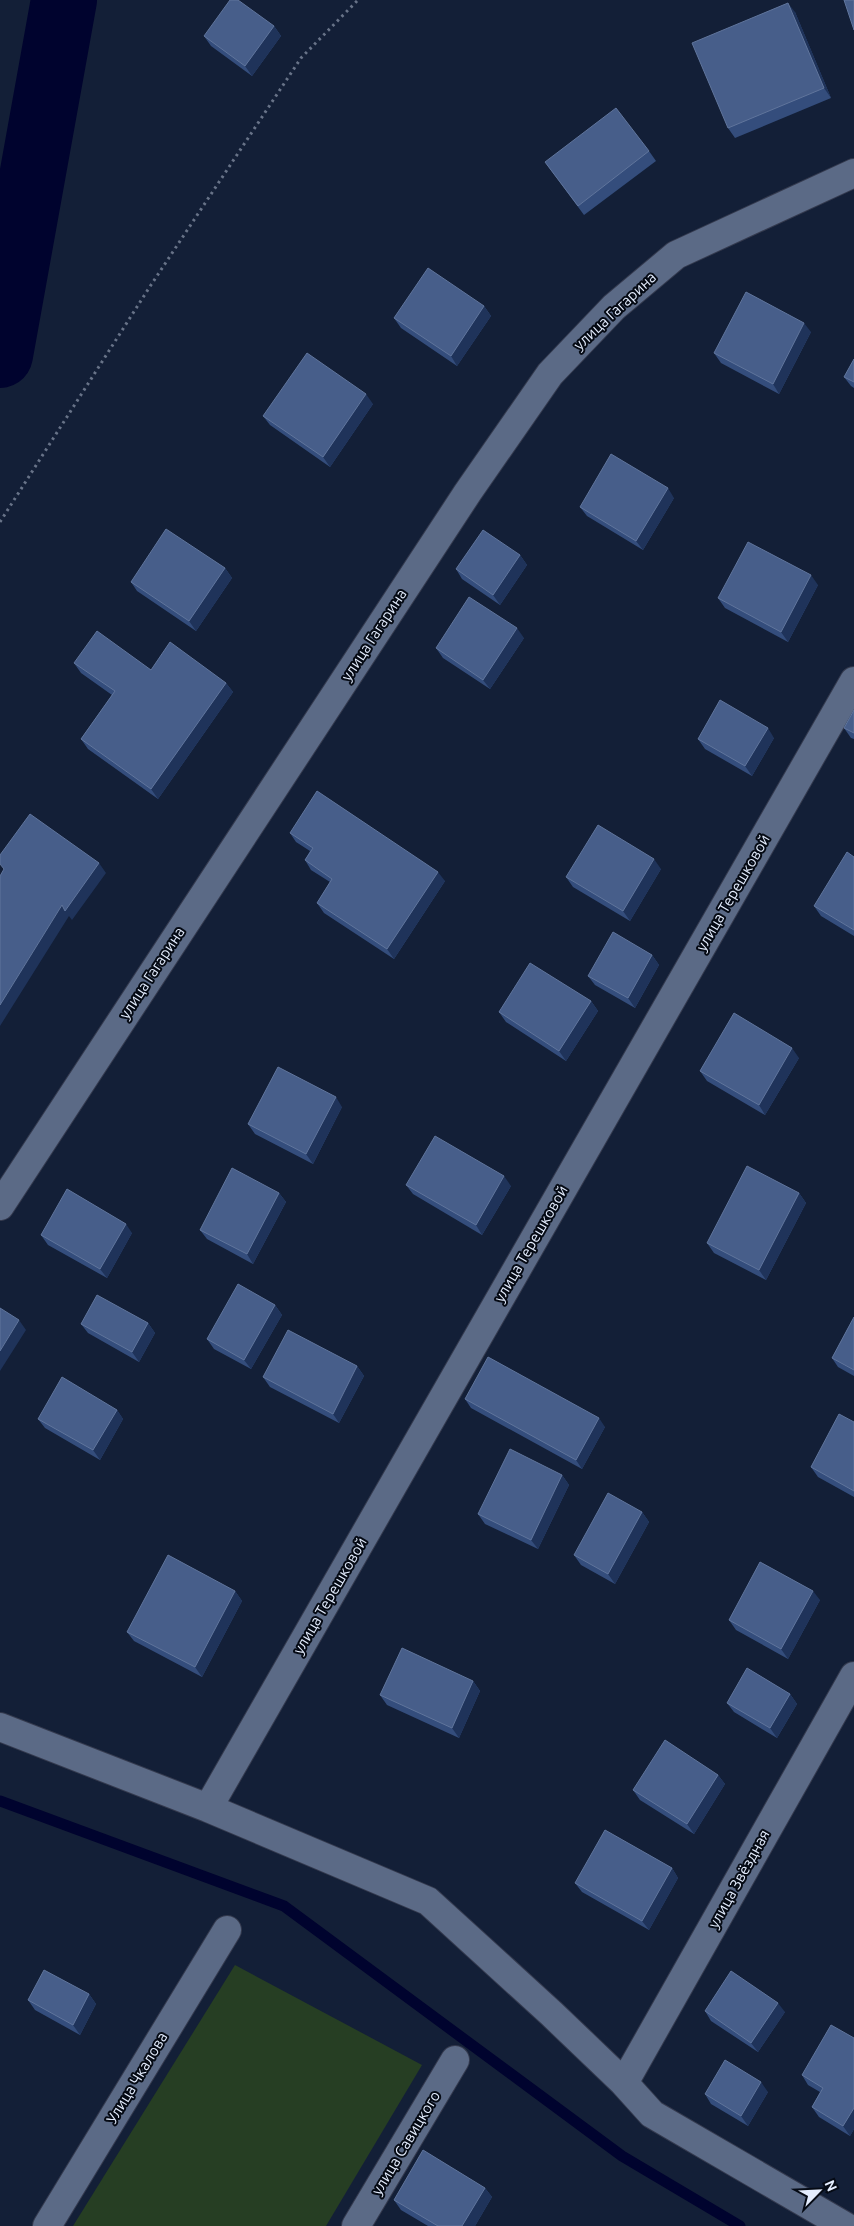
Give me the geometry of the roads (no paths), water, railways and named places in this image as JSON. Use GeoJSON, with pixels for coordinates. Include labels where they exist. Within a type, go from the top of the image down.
{"type":"FeatureCollection","features":[{"type":"Feature","properties":{"kind":"street","name":"улица Гагарина"},"geometry":{"type":"LineString","coordinates":[[0,1206],[468,492],[550,374],[614,307],[676,255],[854,174]]}},
{"type":"Feature","properties":{"kind":"street","name":"улица Терешковой"},"geometry":{"type":"LineString","coordinates":[[208,1808],[854,681]]}},
{"type":"Feature","properties":{"kind":"street","name":"улица Звёздная"},"geometry":{"type":"LineString","coordinates":[[624,2083],[854,1676]]}},
{"type":"Feature","properties":{"kind":"street"},"geometry":{"type":"LineString","coordinates":[[0,1727],[208,1808],[428,1901],[552,2014],[624,2083],[652,2114],[846,2226]]}},
{"type":"Feature","properties":{"kind":"street","name":"Улица Чкалова"},"geometry":{"type":"LineString","coordinates":[[47,2226],[227,1930]]}},
{"type":"Feature","properties":{"kind":"street","name":"улица Савицкого"},"geometry":{"type":"LineString","coordinates":[[356,2226],[455,2060]]}},
{"type":"Feature","properties":{"kind":"waterway"},"geometry":{"type":"LineString","coordinates":[[0,355],[64,0]]}},
{"type":"Feature","properties":{"kind":"waterway"},"geometry":{"type":"LineString","coordinates":[[0,1801],[284,1906],[622,2156],[740,2226]]}}]}
